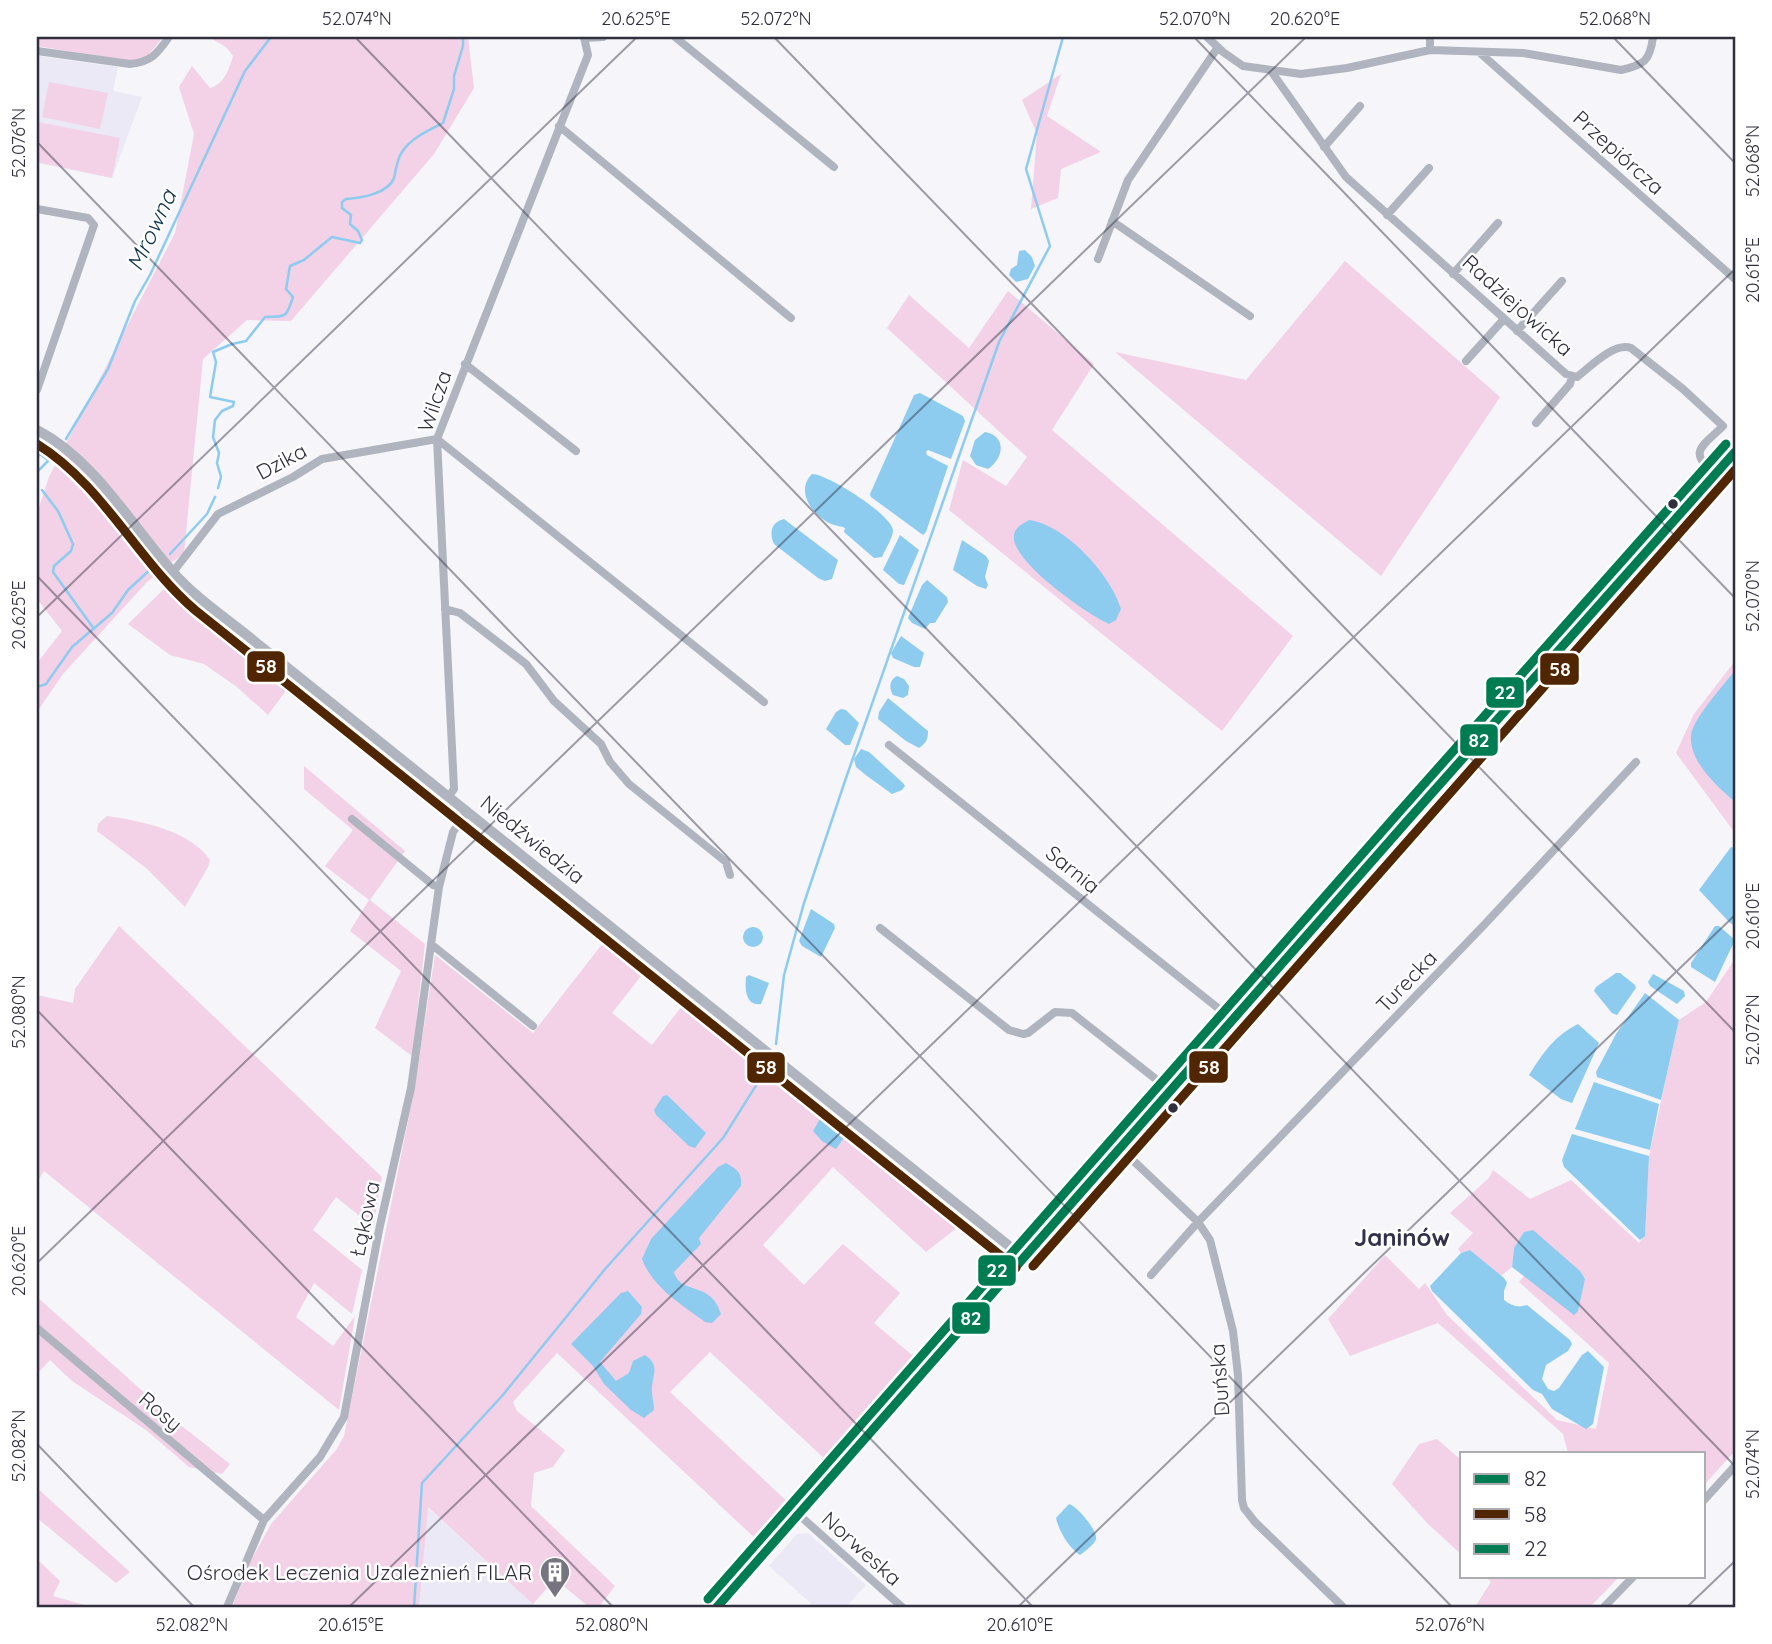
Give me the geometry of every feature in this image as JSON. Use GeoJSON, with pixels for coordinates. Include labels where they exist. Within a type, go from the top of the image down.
{"type":"FeatureCollection","features":[{"type":"Feature","properties":{"kind":"main road"},"geometry":{"type":"LineString","coordinates":[[717,1607],[1735,452]]}},
{"type":"Feature","properties":{"kind":"street"},"geometry":{"type":"LineString","coordinates":[[37,51],[130,64],[143,63],[156,56],[169,37]]}},
{"type":"Feature","properties":{"kind":"street"},"geometry":{"type":"LineString","coordinates":[[584,38],[603,37]]}},
{"type":"Feature","properties":{"kind":"street"},"geometry":{"type":"LineString","coordinates":[[675,37],[834,167]]}},
{"type":"Feature","properties":{"kind":"street"},"geometry":{"type":"LineString","coordinates":[[1207,37],[1243,66],[1301,74],[1342,69],[1430,50],[1523,53],[1621,70],[1636,67],[1645,61],[1651,50],[1653,37]]}},
{"type":"Feature","properties":{"kind":"street"},"geometry":{"type":"LineString","coordinates":[[1430,37],[1430,50]]}},
{"type":"Feature","properties":{"kind":"street","name":"Wilcza"},"geometry":{"type":"LineString","coordinates":[[449,796],[454,789],[437,439],[588,54],[584,38]]}},
{"type":"Feature","properties":{"kind":"street"},"geometry":{"type":"LineString","coordinates":[[1098,259],[1128,180],[1218,47]]}},
{"type":"Feature","properties":{"kind":"street","name":"Przepiórcza"},"geometry":{"type":"LineString","coordinates":[[1479,52],[1735,279]]}},
{"type":"Feature","properties":{"kind":"street","name":"Radziejowicka"},"geometry":{"type":"LineString","coordinates":[[1271,71],[1346,177],[1566,374],[1577,377],[1616,349],[1625,346],[1631,348],[1723,426],[1700,450],[1698,456],[1700,462],[1715,475]]}},
{"type":"Feature","properties":{"kind":"street"},"geometry":{"type":"LineString","coordinates":[[1324,147],[1360,106]]}},
{"type":"Feature","properties":{"kind":"street"},"geometry":{"type":"LineString","coordinates":[[559,126],[791,318]]}},
{"type":"Feature","properties":{"kind":"street"},"geometry":{"type":"LineString","coordinates":[[1387,215],[1429,168]]}},
{"type":"Feature","properties":{"kind":"street"},"geometry":{"type":"LineString","coordinates":[[37,209],[88,218],[94,225],[37,390]]}},
{"type":"Feature","properties":{"kind":"street"},"geometry":{"type":"LineString","coordinates":[[1112,221],[1250,316]]}},
{"type":"Feature","properties":{"kind":"street"},"geometry":{"type":"LineString","coordinates":[[1453,274],[1497,223]]}},
{"type":"Feature","properties":{"kind":"street"},"geometry":{"type":"LineString","coordinates":[[1517,331],[1562,281]]}},
{"type":"Feature","properties":{"kind":"street"},"geometry":{"type":"LineString","coordinates":[[1466,361],[1504,319]]}},
{"type":"Feature","properties":{"kind":"street"},"geometry":{"type":"LineString","coordinates":[[465,364],[576,451]]}},
{"type":"Feature","properties":{"kind":"street"},"geometry":{"type":"LineString","coordinates":[[1536,422],[1570,384],[1572,376]]}},
{"type":"Feature","properties":{"kind":"street","name":"Niedźwiedzia"},"geometry":{"type":"LineString","coordinates":[[37,430],[62,447],[89,472],[173,572],[259,645],[1024,1258]]}},
{"type":"Feature","properties":{"kind":"street"},"geometry":{"type":"LineString","coordinates":[[437,439],[764,702]]}},
{"type":"Feature","properties":{"kind":"street","name":"Dzika"},"geometry":{"type":"LineString","coordinates":[[173,572],[218,514],[293,477],[322,459],[437,439]]}},
{"type":"Feature","properties":{"kind":"street"},"geometry":{"type":"LineString","coordinates":[[445,609],[460,613],[526,664],[554,701],[596,739],[629,785],[726,862],[730,875]]}},
{"type":"Feature","properties":{"kind":"street","name":"Sarnia"},"geometry":{"type":"LineString","coordinates":[[889,745],[1233,1020]]}},
{"type":"Feature","properties":{"kind":"street","name":"Turecka"},"geometry":{"type":"LineString","coordinates":[[1151,1275],[1198,1222],[1636,762]]}},
{"type":"Feature","properties":{"kind":"street","name":"Łąkowa"},"geometry":{"type":"LineString","coordinates":[[226,1607],[264,1520],[320,1457],[344,1417],[379,1230],[411,1088],[439,887],[453,832],[467,811]]}},
{"type":"Feature","properties":{"kind":"street"},"geometry":{"type":"LineString","coordinates":[[352,819],[433,885],[439,887]]}},
{"type":"Feature","properties":{"kind":"street"},"geometry":{"type":"LineString","coordinates":[[880,928],[1009,1030],[1028,1033],[1055,1012],[1072,1013],[1171,1091]]}},
{"type":"Feature","properties":{"kind":"street"},"geometry":{"type":"LineString","coordinates":[[431,944],[533,1026]]}},
{"type":"Feature","properties":{"kind":"street","name":"Duńska"},"geometry":{"type":"LineString","coordinates":[[1121,1149],[1198,1222],[1210,1240],[1233,1331],[1238,1375],[1244,1508],[1255,1522],[1343,1607]]}},
{"type":"Feature","properties":{"kind":"street","name":"Rosy"},"geometry":{"type":"LineString","coordinates":[[37,1328],[264,1520]]}},
{"type":"Feature","properties":{"kind":"street"},"geometry":{"type":"LineString","coordinates":[[1706,1498],[1735,1466]]}},
{"type":"Feature","properties":{"kind":"street","name":"Norweska"},"geometry":{"type":"LineString","coordinates":[[799,1514],[902,1607]]}},
{"type":"Feature","properties":{"kind":"street"},"geometry":{"type":"LineString","coordinates":[[1607,1606],[1632,1578]]}},
{"type":"Feature","properties":{"kind":"shaded area"},"geometry":{"type":"Polygon","coordinates":[[[37,37],[163,37],[144,60],[130,61],[37,46],[37,37]]]}},
{"type":"Feature","properties":{"kind":"shaded area"},"geometry":{"type":"Polygon","coordinates":[[[209,37],[468,37],[474,88],[434,154],[291,321],[247,320],[203,359],[184,553],[147,582],[63,674],[37,712],[37,663],[62,631],[37,599],[37,513],[49,477],[175,233],[194,134],[179,87],[192,66],[210,88],[215,86],[225,76],[233,56],[227,48],[209,37]]]}},
{"type":"Feature","properties":{"kind":"shaded area"},"geometry":{"type":"Polygon","coordinates":[[[37,56],[118,67],[113,91],[142,97],[112,178],[37,163],[37,56]]]}},
{"type":"Feature","properties":{"kind":"shaded area"},"geometry":{"type":"Polygon","coordinates":[[[1061,74],[1047,116],[1101,152],[1061,169],[1058,198],[1031,209],[1037,134],[1022,100],[1061,74]]]}},
{"type":"Feature","properties":{"kind":"shaded area"},"geometry":{"type":"Polygon","coordinates":[[[49,82],[108,93],[100,129],[42,117],[49,82]]]}},
{"type":"Feature","properties":{"kind":"shaded area"},"geometry":{"type":"Polygon","coordinates":[[[38,122],[120,138],[112,178],[37,162],[38,122]]]}},
{"type":"Feature","properties":{"kind":"shaded area"},"geometry":{"type":"Polygon","coordinates":[[[1345,261],[1500,397],[1381,576],[1115,352],[1246,380],[1345,261]]]}},
{"type":"Feature","properties":{"kind":"shaded area"},"geometry":{"type":"Polygon","coordinates":[[[1008,291],[1094,364],[1052,430],[1293,636],[1222,731],[949,510],[963,460],[1006,486],[1027,457],[887,328],[909,295],[969,348],[1008,291]]]}},
{"type":"Feature","properties":{"kind":"shaded area"},"geometry":{"type":"Polygon","coordinates":[[[166,587],[288,688],[268,715],[237,687],[204,664],[170,655],[128,624],[166,587]]]}},
{"type":"Feature","properties":{"kind":"shaded area"},"geometry":{"type":"Polygon","coordinates":[[[1735,661],[1735,833],[1676,753],[1694,714],[1735,661]]]}},
{"type":"Feature","properties":{"kind":"shaded area"},"geometry":{"type":"Polygon","coordinates":[[[304,766],[405,851],[370,900],[425,944],[412,1056],[375,1028],[401,971],[350,931],[369,900],[325,866],[353,830],[304,789],[304,766]]]}},
{"type":"Feature","properties":{"kind":"shaded area"},"geometry":{"type":"Polygon","coordinates":[[[107,816],[177,834],[190,841],[210,860],[185,907],[146,868],[97,831],[98,824],[107,816]]]}},
{"type":"Feature","properties":{"kind":"shaded area"},"geometry":{"type":"Polygon","coordinates":[[[119,926],[382,1177],[373,1227],[336,1197],[313,1230],[362,1270],[352,1314],[314,1283],[296,1317],[333,1346],[355,1316],[339,1410],[44,1171],[37,1182],[37,995],[73,1003],[75,989],[119,926]]]}},
{"type":"Feature","properties":{"kind":"shaded area"},"geometry":{"type":"Polygon","coordinates":[[[606,939],[645,971],[612,1013],[652,1045],[685,1002],[963,1223],[926,1252],[833,1167],[763,1245],[804,1285],[843,1244],[900,1293],[874,1323],[919,1361],[827,1461],[710,1352],[670,1392],[791,1505],[757,1540],[557,1353],[513,1402],[517,1411],[565,1450],[553,1467],[534,1473],[531,1506],[615,1586],[599,1607],[589,1607],[555,1579],[533,1604],[428,1507],[419,1607],[232,1607],[249,1564],[271,1524],[336,1450],[344,1436],[414,1092],[435,955],[533,1033],[606,939]]]}},
{"type":"Feature","properties":{"kind":"shaded area"},"geometry":{"type":"Polygon","coordinates":[[[1735,959],[1735,1451],[1706,1483],[1706,1452],[1568,1452],[1563,1434],[1438,1323],[1350,1356],[1328,1319],[1385,1255],[1419,1289],[1425,1283],[1447,1315],[1557,1420],[1596,1429],[1609,1363],[1519,1282],[1524,1276],[1574,1314],[1533,1230],[1524,1233],[1514,1248],[1512,1267],[1501,1276],[1470,1250],[1461,1253],[1458,1249],[1473,1233],[1450,1213],[1489,1178],[1493,1170],[1530,1199],[1571,1180],[1639,1243],[1645,1235],[1649,1156],[1679,1020],[1706,1002],[1735,959]]]}},
{"type":"Feature","properties":{"kind":"shaded area"},"geometry":{"type":"Polygon","coordinates":[[[37,1297],[183,1427],[230,1464],[222,1474],[189,1467],[146,1430],[72,1381],[50,1360],[37,1374],[37,1297]]]}},
{"type":"Feature","properties":{"kind":"shaded area"},"geometry":{"type":"Polygon","coordinates":[[[1437,1439],[1460,1459],[1460,1553],[1427,1523],[1392,1484],[1419,1444],[1437,1439]]]}},
{"type":"Feature","properties":{"kind":"shaded area"},"geometry":{"type":"Polygon","coordinates":[[[37,1488],[130,1572],[116,1583],[37,1518],[37,1488]]]}},
{"type":"Feature","properties":{"kind":"shaded area"},"geometry":{"type":"Polygon","coordinates":[[[427,1507],[537,1607],[419,1607],[427,1507]]]}},
{"type":"Feature","properties":{"kind":"shaded area"},"geometry":{"type":"Polygon","coordinates":[[[808,1533],[866,1585],[846,1607],[815,1607],[769,1566],[797,1534],[808,1533]]]}},
{"type":"Feature","properties":{"kind":"shaded area"},"geometry":{"type":"Polygon","coordinates":[[[37,1559],[60,1581],[53,1596],[91,1607],[37,1607],[37,1559]]]}},
{"type":"Feature","properties":{"kind":"shaded area"},"geometry":{"type":"Polygon","coordinates":[[[1487,1578],[1618,1578],[1590,1607],[1475,1607],[1491,1582],[1487,1578]]]}},
{"type":"Feature","properties":{"kind":"water"},"geometry":{"type":"Polygon","coordinates":[[[1025,250],[1032,257],[1035,266],[1028,279],[1016,282],[1009,275],[1011,269],[1017,265],[1019,251],[1025,250]]]}},
{"type":"Feature","properties":{"kind":"water"},"geometry":{"type":"Polygon","coordinates":[[[920,393],[963,416],[965,421],[951,459],[928,450],[926,452],[948,466],[923,535],[870,494],[914,395],[920,393]]]}},
{"type":"Feature","properties":{"kind":"water"},"geometry":{"type":"Polygon","coordinates":[[[985,432],[997,438],[1001,448],[997,459],[988,469],[976,465],[970,456],[975,440],[985,432]]]}},
{"type":"Feature","properties":{"kind":"water"},"geometry":{"type":"Polygon","coordinates":[[[812,474],[858,496],[890,524],[893,531],[882,557],[874,558],[844,532],[845,528],[827,522],[814,511],[805,489],[812,474]]]}},
{"type":"Feature","properties":{"kind":"water"},"geometry":{"type":"Polygon","coordinates":[[[784,519],[838,560],[832,579],[825,581],[818,578],[774,544],[772,528],[784,519]]]}},
{"type":"Feature","properties":{"kind":"water"},"geometry":{"type":"Polygon","coordinates":[[[1029,520],[1058,531],[1072,541],[1097,567],[1108,581],[1121,609],[1116,620],[1109,624],[1099,619],[1036,572],[1016,546],[1014,535],[1018,528],[1029,520]]]}},
{"type":"Feature","properties":{"kind":"water"},"geometry":{"type":"Polygon","coordinates":[[[900,535],[919,550],[904,585],[883,570],[900,535]]]}},
{"type":"Feature","properties":{"kind":"water"},"geometry":{"type":"Polygon","coordinates":[[[962,540],[986,556],[989,561],[985,577],[988,585],[986,589],[953,570],[962,540]]]}},
{"type":"Feature","properties":{"kind":"water"},"geometry":{"type":"Polygon","coordinates":[[[927,580],[947,597],[948,602],[935,623],[930,623],[925,629],[908,618],[922,585],[927,580]]]}},
{"type":"Feature","properties":{"kind":"water"},"geometry":{"type":"Polygon","coordinates":[[[901,636],[924,653],[920,667],[893,658],[891,653],[901,636]]]}},
{"type":"Feature","properties":{"kind":"water"},"geometry":{"type":"Polygon","coordinates":[[[1735,671],[1735,802],[1699,764],[1694,755],[1691,735],[1703,711],[1735,671]]]}},
{"type":"Feature","properties":{"kind":"water"},"geometry":{"type":"Polygon","coordinates":[[[897,676],[904,679],[909,686],[908,695],[903,698],[893,695],[891,690],[890,684],[897,676]]]}},
{"type":"Feature","properties":{"kind":"water"},"geometry":{"type":"Polygon","coordinates":[[[888,698],[928,731],[926,741],[919,748],[878,719],[879,712],[888,698]]]}},
{"type":"Feature","properties":{"kind":"water"},"geometry":{"type":"Polygon","coordinates":[[[846,710],[859,723],[850,745],[845,745],[826,729],[836,712],[846,710]]]}},
{"type":"Feature","properties":{"kind":"water"},"geometry":{"type":"Polygon","coordinates":[[[861,749],[869,752],[903,783],[905,786],[902,790],[892,794],[856,767],[854,759],[861,749]]]}},
{"type":"Feature","properties":{"kind":"water"},"geometry":{"type":"Polygon","coordinates":[[[1731,847],[1735,848],[1735,926],[1699,890],[1731,847]]]}},
{"type":"Feature","properties":{"kind":"water"},"geometry":{"type":"Polygon","coordinates":[[[811,909],[834,924],[835,928],[821,957],[802,946],[799,941],[811,909]]]}},
{"type":"Feature","properties":{"kind":"water"},"geometry":{"type":"Polygon","coordinates":[[[1715,926],[1719,926],[1735,940],[1715,982],[1691,967],[1691,963],[1715,926]]]}},
{"type":"Feature","properties":{"kind":"water"},"geometry":{"type":"Polygon","coordinates":[[[753,927],[760,930],[763,937],[760,944],[753,947],[746,944],[743,937],[746,930],[753,927]]]}},
{"type":"Feature","properties":{"kind":"water"},"geometry":{"type":"Polygon","coordinates":[[[1616,973],[1620,973],[1636,988],[1617,1015],[1612,1013],[1594,991],[1616,973]]]}},
{"type":"Feature","properties":{"kind":"water"},"geometry":{"type":"Polygon","coordinates":[[[1653,974],[1684,991],[1685,996],[1677,1004],[1650,986],[1648,982],[1653,974]]]}},
{"type":"Feature","properties":{"kind":"water"},"geometry":{"type":"Polygon","coordinates":[[[749,975],[769,983],[761,1004],[752,1002],[747,995],[746,977],[749,975]]]}},
{"type":"Feature","properties":{"kind":"water"},"geometry":{"type":"Polygon","coordinates":[[[1645,993],[1679,1020],[1661,1100],[1597,1077],[1596,1072],[1616,1034],[1645,993]]]}},
{"type":"Feature","properties":{"kind":"water"},"geometry":{"type":"Polygon","coordinates":[[[1578,1024],[1599,1043],[1572,1103],[1561,1099],[1529,1075],[1555,1040],[1578,1024]]]}},
{"type":"Feature","properties":{"kind":"water"},"geometry":{"type":"Polygon","coordinates":[[[1594,1082],[1659,1104],[1650,1150],[1575,1129],[1594,1082]]]}},
{"type":"Feature","properties":{"kind":"water"},"geometry":{"type":"Polygon","coordinates":[[[667,1095],[706,1133],[695,1148],[689,1146],[656,1115],[654,1110],[663,1096],[667,1095]]]}},
{"type":"Feature","properties":{"kind":"water"},"geometry":{"type":"Polygon","coordinates":[[[821,1117],[830,1117],[848,1132],[836,1149],[822,1141],[813,1131],[821,1117]]]}},
{"type":"Feature","properties":{"kind":"water"},"geometry":{"type":"Polygon","coordinates":[[[1572,1134],[1649,1156],[1645,1236],[1640,1240],[1564,1167],[1562,1160],[1572,1134]]]}},
{"type":"Feature","properties":{"kind":"water"},"geometry":{"type":"Polygon","coordinates":[[[726,1163],[738,1172],[741,1186],[699,1238],[701,1244],[674,1272],[683,1284],[704,1292],[716,1303],[721,1314],[712,1323],[705,1322],[660,1287],[642,1259],[651,1239],[718,1167],[726,1163]]]}},
{"type":"Feature","properties":{"kind":"water"},"geometry":{"type":"Polygon","coordinates":[[[1533,1230],[1580,1271],[1585,1279],[1578,1311],[1574,1315],[1512,1267],[1514,1248],[1524,1232],[1533,1230]]]}},
{"type":"Feature","properties":{"kind":"water"},"geometry":{"type":"Polygon","coordinates":[[[1470,1250],[1504,1278],[1507,1283],[1504,1300],[1515,1306],[1527,1305],[1570,1340],[1572,1344],[1568,1351],[1546,1365],[1542,1379],[1548,1389],[1554,1391],[1559,1388],[1582,1355],[1588,1351],[1604,1367],[1593,1424],[1586,1429],[1552,1409],[1542,1394],[1533,1390],[1432,1291],[1430,1286],[1461,1253],[1470,1250]]]}},
{"type":"Feature","properties":{"kind":"water"},"geometry":{"type":"Polygon","coordinates":[[[628,1291],[642,1307],[641,1314],[600,1362],[616,1381],[629,1373],[633,1361],[645,1355],[652,1362],[654,1410],[644,1418],[631,1410],[604,1384],[593,1366],[571,1344],[621,1293],[628,1291]]]}},
{"type":"Feature","properties":{"kind":"water"},"geometry":{"type":"Polygon","coordinates":[[[1069,1504],[1086,1519],[1096,1535],[1094,1543],[1080,1555],[1065,1539],[1056,1518],[1069,1504]]]}},
{"type":"Feature","properties":{"kind":"waterway","name":"Mrowna"},"geometry":{"type":"LineString","coordinates":[[66,439],[108,369],[135,301],[150,275],[245,71],[271,37]]}},
{"type":"Feature","properties":{"kind":"waterway","name":"Mrowna"},"geometry":{"type":"LineString","coordinates":[[218,488],[221,477],[217,463],[219,453],[213,437],[215,420],[222,411],[233,406],[234,402],[210,397],[216,362],[213,352],[246,341],[265,317],[287,313],[293,297],[286,289],[290,266],[304,260],[332,237],[360,243],[362,240],[358,231],[350,224],[351,215],[342,208],[342,202],[386,188],[394,178],[399,158],[406,147],[443,123],[454,89],[454,76],[463,37]]}},
{"type":"Feature","properties":{"kind":"waterway"},"geometry":{"type":"LineString","coordinates":[[776,1044],[784,975],[804,903],[846,778],[999,342],[1050,246],[1026,169],[1063,37]]}},
{"type":"Feature","properties":{"kind":"waterway","name":"Mrowna"},"geometry":{"type":"LineString","coordinates":[[37,457],[40,454],[48,460]]}},
{"type":"Feature","properties":{"kind":"waterway","name":"Mrowna"},"geometry":{"type":"LineString","coordinates":[[37,472],[52,457]]}},
{"type":"Feature","properties":{"kind":"waterway","name":"Mrowna"},"geometry":{"type":"LineString","coordinates":[[42,490],[58,511],[73,544],[71,551],[54,566],[53,572],[94,629]]}},
{"type":"Feature","properties":{"kind":"waterway","name":"Mrowna"},"geometry":{"type":"LineString","coordinates":[[170,554],[207,514],[215,497]]}},
{"type":"Feature","properties":{"kind":"waterway","name":"Mrowna"},"geometry":{"type":"LineString","coordinates":[[37,687],[46,684],[72,647],[112,613],[128,590],[154,566]]}},
{"type":"Feature","properties":{"kind":"waterway"},"geometry":{"type":"LineString","coordinates":[[414,1607],[422,1483],[502,1396],[606,1268],[723,1138],[767,1068]]}},
{"type":"Feature","properties":{"kind":"transit line","name":"58"},"geometry":{"type":"LineString","coordinates":[[37,444],[60,461],[101,501],[155,569],[195,610],[1016,1268]]}},
{"type":"Feature","properties":{"kind":"transit line","name":"22"},"geometry":{"type":"LineString","coordinates":[[708,1599],[1726,444]]}},
{"type":"Feature","properties":{"kind":"transit line","name":"82"},"geometry":{"type":"LineString","coordinates":[[717,1607],[1735,452]]}},
{"type":"Feature","properties":{"kind":"transit line","name":"58"},"geometry":{"type":"LineString","coordinates":[[1033,1266],[1735,470]]}},
{"type":"Feature","properties":{"kind":"place","name":"Ośrodek Leczenia Uzależnień FILAR"},"geometry":{"type":"Point","coordinates":[555,1599]}},
{"type":"Feature","properties":{"kind":"district","name":"Janinów"},"geometry":{"type":"Point","coordinates":[1402,1237]}}]}
